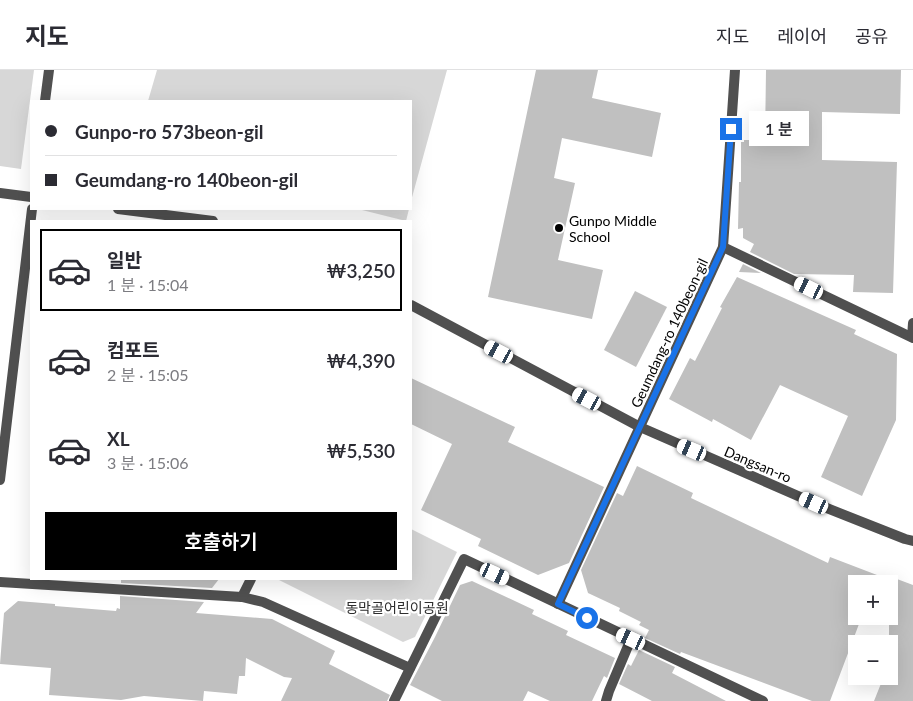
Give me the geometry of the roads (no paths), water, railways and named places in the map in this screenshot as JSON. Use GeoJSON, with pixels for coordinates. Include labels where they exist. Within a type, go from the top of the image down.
{"type":"FeatureCollection","features":[{"type":"Feature","properties":{"kind":"street"},"geometry":{"type":"LineString","coordinates":[[45,100],[49,70]]}},
{"type":"Feature","properties":{"kind":"street","name":"Geumdang-ro 140beon-gil"},"geometry":{"type":"LineString","coordinates":[[558,604],[723,247],[735,70]]}},
{"type":"Feature","properties":{"kind":"street"},"geometry":{"type":"LineString","coordinates":[[0,193],[30,197]]}},
{"type":"Feature","properties":{"kind":"street"},"geometry":{"type":"LineString","coordinates":[[126,210],[205,220]]}},
{"type":"Feature","properties":{"kind":"street"},"geometry":{"type":"LineString","coordinates":[[0,480],[3,435],[30,225]]}},
{"type":"Feature","properties":{"kind":"street"},"geometry":{"type":"LineString","coordinates":[[723,247],[913,338],[913,323]]}},
{"type":"Feature","properties":{"kind":"street","name":"Dangsan-ro"},"geometry":{"type":"LineString","coordinates":[[412,306],[640,428],[814,503],[905,539],[913,540]]}},
{"type":"Feature","properties":{"kind":"street"},"geometry":{"type":"LineString","coordinates":[[394,701],[464,560],[763,701]]}},
{"type":"Feature","properties":{"kind":"street"},"geometry":{"type":"LineString","coordinates":[[242,597],[250,580]]}},
{"type":"Feature","properties":{"kind":"street"},"geometry":{"type":"LineString","coordinates":[[0,582],[242,597],[263,602],[410,668]]}},
{"type":"Feature","properties":{"kind":"street"},"geometry":{"type":"LineString","coordinates":[[606,701],[631,639]]}},
{"type":"Feature","properties":{"kind":"place","name":"Gunpo Middle School"},"geometry":{"type":"Point","coordinates":[559,228]}},
{"type":"Feature","properties":{"kind":"park label","name":"동막골어린이공원"},"geometry":{"type":"Point","coordinates":[397,607]}}]}
